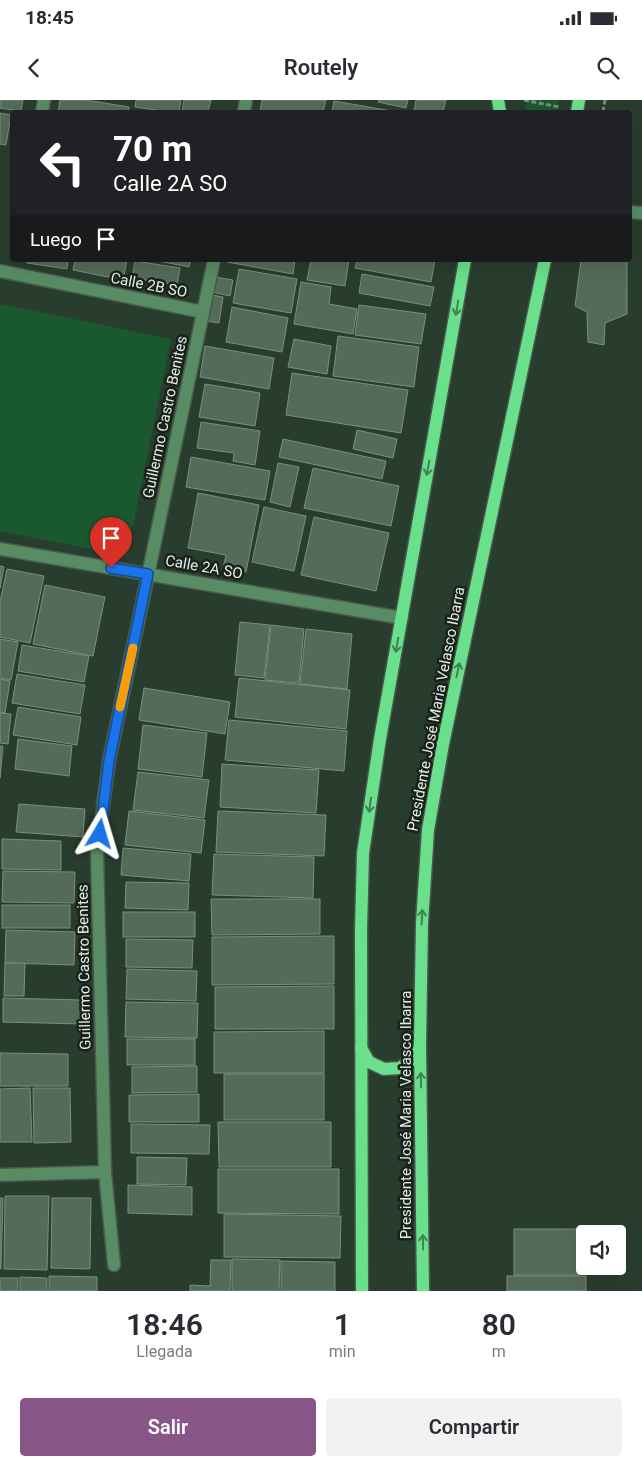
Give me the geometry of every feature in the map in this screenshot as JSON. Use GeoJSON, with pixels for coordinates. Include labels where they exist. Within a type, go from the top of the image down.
{"type":"FeatureCollection","features":[{"type":"Feature","properties":{"kind":"main road"},"geometry":{"type":"LineString","coordinates":[[362,1291],[361,930],[363,853],[379,748],[465,262]]}},
{"type":"Feature","properties":{"kind":"main road","name":"Presidente José Maria Velasco Ibarra"},"geometry":{"type":"LineString","coordinates":[[424,1291],[420,1044],[422,923],[428,830],[443,744],[545,262]]}},
{"type":"Feature","properties":{"kind":"main road"},"geometry":{"type":"LineString","coordinates":[[361,1048],[369,1062],[384,1069],[400,1068],[414,1058],[420,1044]]}},
{"type":"Feature","properties":{"kind":"street","name":"Guillermo Castro Benites"},"geometry":{"type":"LineString","coordinates":[[114,1265],[105,1172],[97,852],[109,761],[214,262]]}},
{"type":"Feature","properties":{"kind":"street","name":"Calle 2B SO"},"geometry":{"type":"LineString","coordinates":[[5,272],[203,312]]}},
{"type":"Feature","properties":{"kind":"street","name":"Calle 2A SO"},"geometry":{"type":"LineString","coordinates":[[0,548],[402,618]]}},
{"type":"Feature","properties":{"kind":"street"},"geometry":{"type":"LineString","coordinates":[[0,1175],[105,1172]]}},
{"type":"Feature","properties":{"kind":"green space"},"geometry":{"type":"Polygon","coordinates":[[[527,100],[559,100],[556,110],[525,110],[527,100]]]}},
{"type":"Feature","properties":{"kind":"green space"},"geometry":{"type":"Polygon","coordinates":[[[0,304],[171,339],[127,556],[0,531],[0,304]]]}},
{"type":"Feature","properties":{"kind":"building"},"geometry":{"type":"Polygon","coordinates":[[[0,100],[23,100],[21,110],[0,108],[0,100]]]}},
{"type":"Feature","properties":{"kind":"building"},"geometry":{"type":"Polygon","coordinates":[[[60,100],[86,100],[129,107],[128,110],[58,110],[60,100]]]}},
{"type":"Feature","properties":{"kind":"building"},"geometry":{"type":"Polygon","coordinates":[[[136,100],[181,100],[179,110],[155,110],[135,107],[136,100]]]}},
{"type":"Feature","properties":{"kind":"building"},"geometry":{"type":"Polygon","coordinates":[[[184,100],[211,100],[208,110],[182,110],[184,100]]]}},
{"type":"Feature","properties":{"kind":"building"},"geometry":{"type":"Polygon","coordinates":[[[262,100],[326,100],[324,110],[260,110],[262,100]]]}},
{"type":"Feature","properties":{"kind":"building"},"geometry":{"type":"Polygon","coordinates":[[[379,100],[408,100],[406,108],[378,102],[379,100]]]}},
{"type":"Feature","properties":{"kind":"building"},"geometry":{"type":"Polygon","coordinates":[[[416,100],[446,100],[444,110],[414,110],[416,100]]]}},
{"type":"Feature","properties":{"kind":"building"},"geometry":{"type":"Polygon","coordinates":[[[334,101],[386,110],[332,110],[334,101]]]}},
{"type":"Feature","properties":{"kind":"building"},"geometry":{"type":"Polygon","coordinates":[[[0,113],[10,115],[10,121],[6,145],[0,144],[0,113]]]}},
{"type":"Feature","properties":{"kind":"building"},"geometry":{"type":"Polygon","coordinates":[[[27,262],[68,262],[67,269],[27,262]]]}},
{"type":"Feature","properties":{"kind":"building"},"geometry":{"type":"Polygon","coordinates":[[[75,262],[127,262],[123,280],[73,270],[75,262]]]}},
{"type":"Feature","properties":{"kind":"building"},"geometry":{"type":"Polygon","coordinates":[[[135,262],[180,268],[177,285],[132,278],[135,262]]]}},
{"type":"Feature","properties":{"kind":"building"},"geometry":{"type":"Polygon","coordinates":[[[163,262],[190,262],[189,267],[163,262]]]}},
{"type":"Feature","properties":{"kind":"building"},"geometry":{"type":"Polygon","coordinates":[[[227,262],[295,262],[293,274],[227,262]]]}},
{"type":"Feature","properties":{"kind":"building"},"geometry":{"type":"Polygon","coordinates":[[[311,262],[349,262],[345,286],[307,280],[311,262]]]}},
{"type":"Feature","properties":{"kind":"building"},"geometry":{"type":"Polygon","coordinates":[[[356,262],[435,262],[431,282],[355,268],[356,262]]]}},
{"type":"Feature","properties":{"kind":"building"},"geometry":{"type":"Polygon","coordinates":[[[581,262],[627,262],[627,314],[605,323],[604,345],[588,342],[587,312],[575,306],[581,262]]]}},
{"type":"Feature","properties":{"kind":"building"},"geometry":{"type":"Polygon","coordinates":[[[239,269],[297,279],[291,313],[233,303],[239,269]]]}},
{"type":"Feature","properties":{"kind":"building"},"geometry":{"type":"Polygon","coordinates":[[[362,274],[434,287],[430,306],[359,293],[362,274]]]}},
{"type":"Feature","properties":{"kind":"building"},"geometry":{"type":"Polygon","coordinates":[[[215,277],[233,280],[230,296],[212,292],[215,277]]]}},
{"type":"Feature","properties":{"kind":"building"},"geometry":{"type":"Polygon","coordinates":[[[301,282],[331,287],[329,304],[357,309],[353,334],[294,324],[301,282]]]}},
{"type":"Feature","properties":{"kind":"building"},"geometry":{"type":"Polygon","coordinates":[[[212,295],[223,297],[219,323],[207,321],[212,295]]]}},
{"type":"Feature","properties":{"kind":"building"},"geometry":{"type":"Polygon","coordinates":[[[359,305],[426,314],[421,344],[355,335],[359,305]]]}},
{"type":"Feature","properties":{"kind":"building"},"geometry":{"type":"Polygon","coordinates":[[[232,307],[288,318],[282,352],[226,342],[232,307]]]}},
{"type":"Feature","properties":{"kind":"building"},"geometry":{"type":"Polygon","coordinates":[[[338,336],[419,347],[414,387],[333,376],[338,336]]]}},
{"type":"Feature","properties":{"kind":"building"},"geometry":{"type":"Polygon","coordinates":[[[294,339],[331,346],[327,374],[288,367],[294,339]]]}},
{"type":"Feature","properties":{"kind":"building"},"geometry":{"type":"Polygon","coordinates":[[[205,346],[274,358],[269,389],[200,377],[205,346]]]}},
{"type":"Feature","properties":{"kind":"building"},"geometry":{"type":"Polygon","coordinates":[[[292,373],[408,390],[401,433],[286,415],[292,373]]]}},
{"type":"Feature","properties":{"kind":"building"},"geometry":{"type":"Polygon","coordinates":[[[205,384],[260,393],[255,426],[199,417],[205,384]]]}},
{"type":"Feature","properties":{"kind":"building"},"geometry":{"type":"Polygon","coordinates":[[[201,422],[260,431],[255,465],[233,461],[234,453],[197,448],[201,422]]]}},
{"type":"Feature","properties":{"kind":"building"},"geometry":{"type":"Polygon","coordinates":[[[357,430],[397,439],[393,458],[353,449],[357,430]]]}},
{"type":"Feature","properties":{"kind":"building"},"geometry":{"type":"Polygon","coordinates":[[[283,439],[386,461],[382,479],[279,457],[283,439]]]}},
{"type":"Feature","properties":{"kind":"building"},"geometry":{"type":"Polygon","coordinates":[[[191,457],[270,471],[265,500],[186,487],[191,457]]]}},
{"type":"Feature","properties":{"kind":"building"},"geometry":{"type":"Polygon","coordinates":[[[278,463],[299,467],[290,507],[270,502],[278,463]]]}},
{"type":"Feature","properties":{"kind":"building"},"geometry":{"type":"Polygon","coordinates":[[[313,468],[399,486],[391,526],[304,508],[313,468]]]}},
{"type":"Feature","properties":{"kind":"building"},"geometry":{"type":"Polygon","coordinates":[[[198,493],[259,505],[246,572],[223,568],[226,555],[188,548],[198,493]]]}},
{"type":"Feature","properties":{"kind":"building"},"geometry":{"type":"Polygon","coordinates":[[[264,507],[306,516],[294,571],[252,562],[264,507]]]}},
{"type":"Feature","properties":{"kind":"building"},"geometry":{"type":"Polygon","coordinates":[[[314,517],[389,533],[376,591],[301,575],[314,517]]]}},
{"type":"Feature","properties":{"kind":"building"},"geometry":{"type":"Polygon","coordinates":[[[0,566],[4,567],[0,588],[0,566]]]}},
{"type":"Feature","properties":{"kind":"building"},"geometry":{"type":"Polygon","coordinates":[[[7,569],[44,576],[30,643],[0,637],[0,602],[7,569]]]}},
{"type":"Feature","properties":{"kind":"building"},"geometry":{"type":"Polygon","coordinates":[[[45,585],[105,597],[93,656],[33,644],[45,585]]]}},
{"type":"Feature","properties":{"kind":"building"},"geometry":{"type":"Polygon","coordinates":[[[240,622],[270,625],[264,678],[235,675],[240,622]]]}},
{"type":"Feature","properties":{"kind":"building"},"geometry":{"type":"Polygon","coordinates":[[[271,625],[304,629],[299,683],[265,680],[271,625]]]}},
{"type":"Feature","properties":{"kind":"building"},"geometry":{"type":"Polygon","coordinates":[[[306,629],[352,634],[347,689],[300,684],[306,629]]]}},
{"type":"Feature","properties":{"kind":"building"},"geometry":{"type":"Polygon","coordinates":[[[0,639],[18,642],[11,680],[0,678],[0,639]]]}},
{"type":"Feature","properties":{"kind":"building"},"geometry":{"type":"Polygon","coordinates":[[[22,645],[89,656],[84,682],[18,671],[22,645]]]}},
{"type":"Feature","properties":{"kind":"building"},"geometry":{"type":"Polygon","coordinates":[[[17,674],[85,685],[80,714],[12,703],[17,674]]]}},
{"type":"Feature","properties":{"kind":"building"},"geometry":{"type":"Polygon","coordinates":[[[239,678],[350,690],[346,729],[235,717],[239,678]]]}},
{"type":"Feature","properties":{"kind":"building"},"geometry":{"type":"Polygon","coordinates":[[[0,679],[10,681],[5,713],[0,712],[0,679]]]}},
{"type":"Feature","properties":{"kind":"building"},"geometry":{"type":"Polygon","coordinates":[[[144,688],[230,702],[225,734],[139,720],[144,688]]]}},
{"type":"Feature","properties":{"kind":"building"},"geometry":{"type":"Polygon","coordinates":[[[18,707],[81,717],[77,745],[13,735],[18,707]]]}},
{"type":"Feature","properties":{"kind":"building"},"geometry":{"type":"Polygon","coordinates":[[[0,713],[11,714],[8,744],[0,743],[0,713]]]}},
{"type":"Feature","properties":{"kind":"building"},"geometry":{"type":"Polygon","coordinates":[[[229,720],[347,731],[344,771],[225,760],[229,720]]]}},
{"type":"Feature","properties":{"kind":"building"},"geometry":{"type":"Polygon","coordinates":[[[143,725],[207,733],[202,777],[138,769],[143,725]]]}},
{"type":"Feature","properties":{"kind":"building"},"geometry":{"type":"Polygon","coordinates":[[[18,739],[72,746],[69,776],[15,769],[18,739]]]}},
{"type":"Feature","properties":{"kind":"building"},"geometry":{"type":"Polygon","coordinates":[[[0,746],[3,746],[0,778],[0,746]]]}},
{"type":"Feature","properties":{"kind":"building"},"geometry":{"type":"Polygon","coordinates":[[[222,764],[319,770],[316,813],[220,807],[222,764]]]}},
{"type":"Feature","properties":{"kind":"building"},"geometry":{"type":"Polygon","coordinates":[[[138,772],[209,780],[204,818],[133,810],[138,772]]]}},
{"type":"Feature","properties":{"kind":"building"},"geometry":{"type":"Polygon","coordinates":[[[19,804],[85,809],[83,837],[16,832],[19,804]]]}},
{"type":"Feature","properties":{"kind":"building"},"geometry":{"type":"Polygon","coordinates":[[[129,811],[205,820],[201,853],[125,845],[129,811]]]}},
{"type":"Feature","properties":{"kind":"building"},"geometry":{"type":"Polygon","coordinates":[[[218,811],[326,815],[324,856],[216,852],[218,811]]]}},
{"type":"Feature","properties":{"kind":"building"},"geometry":{"type":"Polygon","coordinates":[[[2,839],[61,841],[61,870],[2,869],[2,839]]]}},
{"type":"Feature","properties":{"kind":"building"},"geometry":{"type":"Polygon","coordinates":[[[123,848],[191,854],[189,881],[121,875],[123,848]]]}},
{"type":"Feature","properties":{"kind":"building"},"geometry":{"type":"Polygon","coordinates":[[[214,854],[314,857],[313,898],[212,895],[214,854]]]}},
{"type":"Feature","properties":{"kind":"building"},"geometry":{"type":"Polygon","coordinates":[[[3,871],[75,872],[74,903],[2,902],[3,871]]]}},
{"type":"Feature","properties":{"kind":"building"},"geometry":{"type":"Polygon","coordinates":[[[126,882],[189,883],[188,910],[125,908],[126,882]]]}},
{"type":"Feature","properties":{"kind":"building"},"geometry":{"type":"Polygon","coordinates":[[[211,899],[320,899],[320,934],[212,935],[211,899]]]}},
{"type":"Feature","properties":{"kind":"building"},"geometry":{"type":"Polygon","coordinates":[[[2,905],[70,905],[70,928],[2,928],[2,905]]]}},
{"type":"Feature","properties":{"kind":"building"},"geometry":{"type":"Polygon","coordinates":[[[123,912],[195,912],[195,937],[123,937],[123,912]]]}},
{"type":"Feature","properties":{"kind":"building"},"geometry":{"type":"Polygon","coordinates":[[[6,930],[75,932],[74,965],[5,963],[6,930]]]}},
{"type":"Feature","properties":{"kind":"building"},"geometry":{"type":"Polygon","coordinates":[[[334,936],[334,984],[212,985],[212,937],[334,936]]]}},
{"type":"Feature","properties":{"kind":"building"},"geometry":{"type":"Polygon","coordinates":[[[126,939],[193,940],[192,968],[126,967],[126,939]]]}},
{"type":"Feature","properties":{"kind":"building"},"geometry":{"type":"Polygon","coordinates":[[[5,963],[25,963],[24,996],[4,996],[5,963]]]}},
{"type":"Feature","properties":{"kind":"building"},"geometry":{"type":"Polygon","coordinates":[[[127,969],[197,971],[196,1001],[126,999],[127,969]]]}},
{"type":"Feature","properties":{"kind":"building"},"geometry":{"type":"Polygon","coordinates":[[[334,986],[334,1029],[215,1029],[215,987],[334,986]]]}},
{"type":"Feature","properties":{"kind":"building"},"geometry":{"type":"Polygon","coordinates":[[[3,998],[83,1000],[82,1024],[3,1022],[3,998]]]}},
{"type":"Feature","properties":{"kind":"building"},"geometry":{"type":"Polygon","coordinates":[[[126,1002],[198,1003],[197,1038],[125,1037],[126,1002]]]}},
{"type":"Feature","properties":{"kind":"building"},"geometry":{"type":"Polygon","coordinates":[[[324,1031],[324,1073],[214,1073],[214,1032],[324,1031]]]}},
{"type":"Feature","properties":{"kind":"building"},"geometry":{"type":"Polygon","coordinates":[[[127,1039],[195,1039],[195,1065],[127,1065],[127,1039]]]}},
{"type":"Feature","properties":{"kind":"building"},"geometry":{"type":"Polygon","coordinates":[[[0,1053],[68,1054],[68,1086],[0,1086],[0,1053]]]}},
{"type":"Feature","properties":{"kind":"building"},"geometry":{"type":"Polygon","coordinates":[[[197,1066],[197,1092],[132,1093],[132,1067],[197,1066]]]}},
{"type":"Feature","properties":{"kind":"building"},"geometry":{"type":"Polygon","coordinates":[[[224,1074],[324,1074],[324,1120],[224,1120],[224,1074]]]}},
{"type":"Feature","properties":{"kind":"building"},"geometry":{"type":"Polygon","coordinates":[[[30,1088],[32,1142],[0,1142],[0,1089],[30,1088]]]}},
{"type":"Feature","properties":{"kind":"building"},"geometry":{"type":"Polygon","coordinates":[[[33,1088],[70,1088],[71,1142],[34,1143],[33,1088]]]}},
{"type":"Feature","properties":{"kind":"building"},"geometry":{"type":"Polygon","coordinates":[[[199,1094],[199,1122],[129,1122],[129,1095],[199,1094]]]}},
{"type":"Feature","properties":{"kind":"building"},"geometry":{"type":"Polygon","coordinates":[[[218,1122],[331,1122],[331,1167],[219,1167],[218,1122]]]}},
{"type":"Feature","properties":{"kind":"building"},"geometry":{"type":"Polygon","coordinates":[[[131,1124],[210,1125],[209,1154],[131,1153],[131,1124]]]}},
{"type":"Feature","properties":{"kind":"building"},"geometry":{"type":"Polygon","coordinates":[[[137,1157],[187,1158],[186,1185],[137,1184],[137,1157]]]}},
{"type":"Feature","properties":{"kind":"building"},"geometry":{"type":"Polygon","coordinates":[[[218,1169],[339,1169],[339,1214],[218,1213],[218,1169]]]}},
{"type":"Feature","properties":{"kind":"building"},"geometry":{"type":"Polygon","coordinates":[[[128,1185],[192,1187],[192,1215],[128,1213],[128,1185]]]}},
{"type":"Feature","properties":{"kind":"building"},"geometry":{"type":"Polygon","coordinates":[[[5,1196],[49,1196],[47,1270],[4,1269],[5,1196]]]}},
{"type":"Feature","properties":{"kind":"building"},"geometry":{"type":"Polygon","coordinates":[[[0,1198],[3,1198],[1,1269],[0,1269],[0,1198]]]}},
{"type":"Feature","properties":{"kind":"building"},"geometry":{"type":"Polygon","coordinates":[[[52,1198],[91,1198],[90,1269],[51,1268],[52,1198]]]}},
{"type":"Feature","properties":{"kind":"building"},"geometry":{"type":"Polygon","coordinates":[[[224,1214],[341,1216],[340,1258],[224,1257],[224,1214]]]}},
{"type":"Feature","properties":{"kind":"building"},"geometry":{"type":"Polygon","coordinates":[[[514,1229],[576,1229],[576,1275],[514,1275],[514,1229]]]}},
{"type":"Feature","properties":{"kind":"building"},"geometry":{"type":"Polygon","coordinates":[[[232,1259],[280,1260],[279,1291],[232,1291],[232,1259]]]}},
{"type":"Feature","properties":{"kind":"building"},"geometry":{"type":"Polygon","coordinates":[[[211,1260],[231,1260],[230,1291],[190,1291],[190,1285],[210,1286],[211,1260]]]}},
{"type":"Feature","properties":{"kind":"building"},"geometry":{"type":"Polygon","coordinates":[[[281,1261],[335,1262],[335,1291],[281,1291],[281,1261]]]}},
{"type":"Feature","properties":{"kind":"building"},"geometry":{"type":"Polygon","coordinates":[[[49,1276],[97,1277],[97,1291],[49,1291],[49,1276]]]}},
{"type":"Feature","properties":{"kind":"building"},"geometry":{"type":"Polygon","coordinates":[[[507,1276],[586,1276],[586,1291],[507,1291],[507,1276]]]}},
{"type":"Feature","properties":{"kind":"building"},"geometry":{"type":"Polygon","coordinates":[[[20,1277],[47,1278],[47,1291],[20,1291],[20,1277]]]}},
{"type":"Feature","properties":{"kind":"building"},"geometry":{"type":"Polygon","coordinates":[[[0,1278],[18,1278],[18,1291],[0,1291],[0,1278]]]}},
{"type":"Feature","properties":{"kind":"slow traffic"},"geometry":{"type":"LineString","coordinates":[[120,707],[133,648]]}},
{"type":"Feature","properties":{"kind":"route"},"geometry":{"type":"LineString","coordinates":[[100,834],[109,761],[148,574],[111,568]]}}]}
